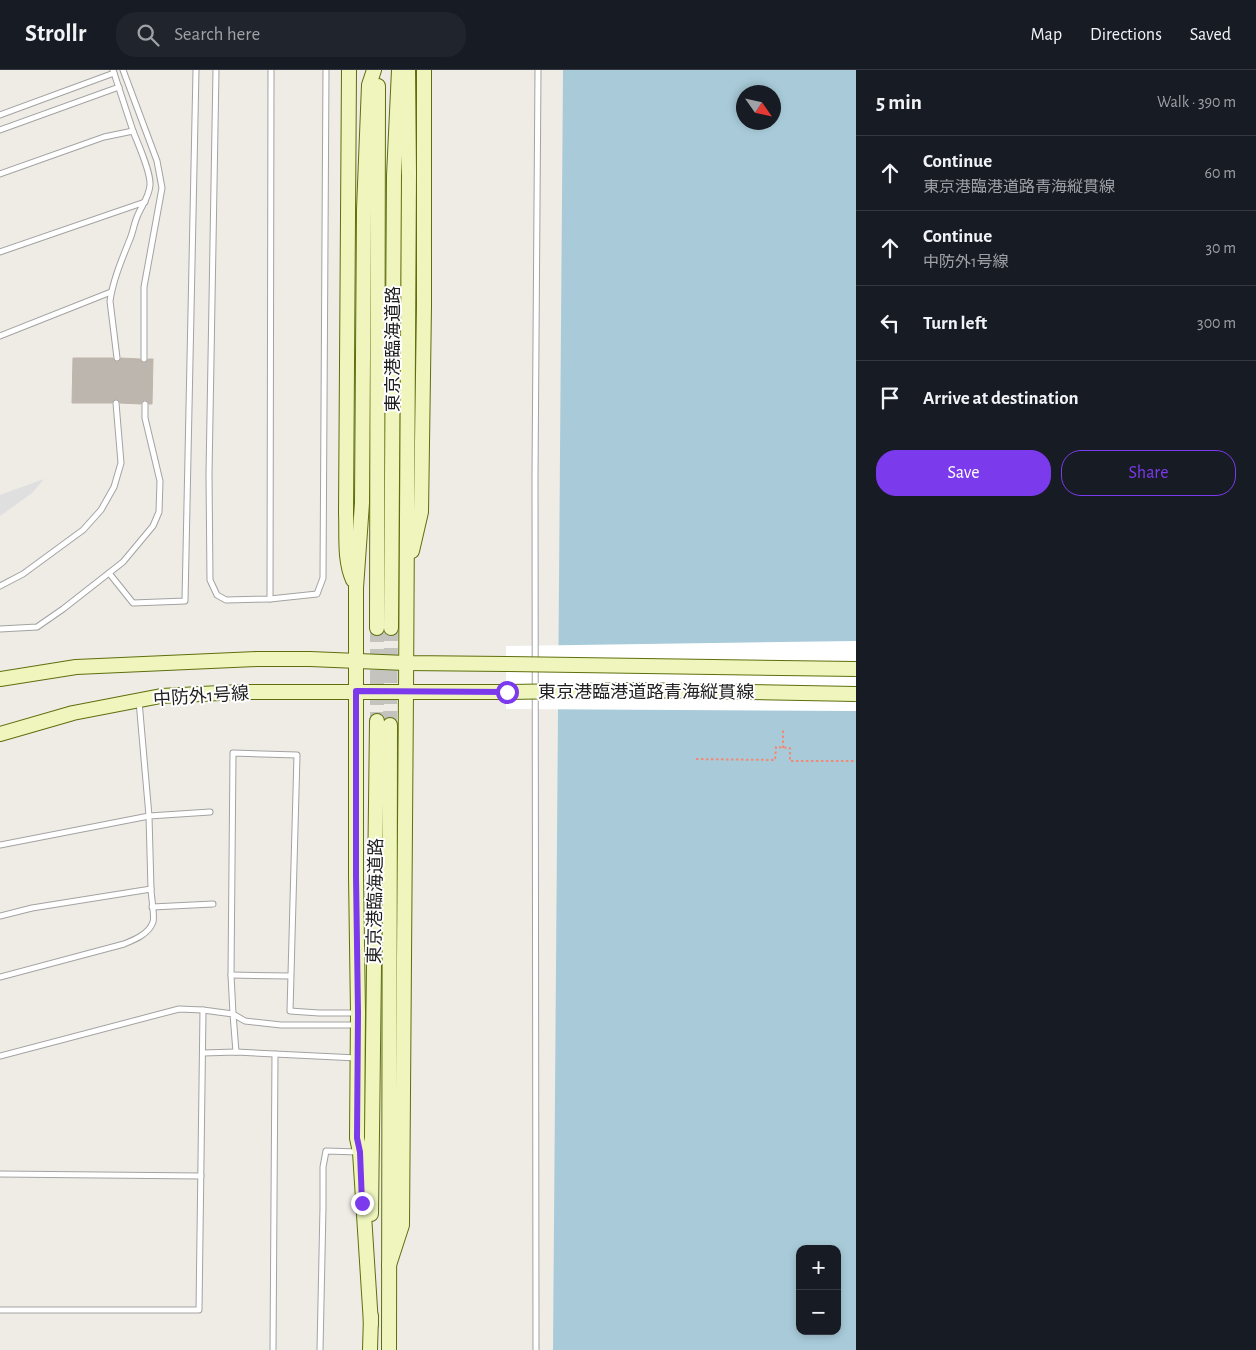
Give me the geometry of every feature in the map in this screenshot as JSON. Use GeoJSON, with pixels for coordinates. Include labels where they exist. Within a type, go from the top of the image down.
{"type":"FeatureCollection","features":[{"type":"Feature","properties":{"kind":"street"},"geometry":{"type":"LineString","coordinates":[[349,70],[346,513],[349,572],[356,588]]}},
{"type":"Feature","properties":{"kind":"street"},"geometry":{"type":"LineString","coordinates":[[371,1324],[360,1152],[357,1138],[356,588],[362,503],[364,209],[369,85],[376,70]]}},
{"type":"Feature","properties":{"kind":"street","name":"東京港臨海道路"},"geometry":{"type":"LineString","coordinates":[[376,70],[384,628],[398,70]]}},
{"type":"Feature","properties":{"kind":"street"},"geometry":{"type":"LineString","coordinates":[[389,1265],[402,1225],[408,70]]}},
{"type":"Feature","properties":{"kind":"street"},"geometry":{"type":"LineString","coordinates":[[406,572],[421,512],[424,306],[424,70]]}},
{"type":"Feature","properties":{"kind":"street","name":"中防外1号線"},"geometry":{"type":"LineString","coordinates":[[0,679],[76,667],[103,665],[257,659],[406,663]]}},
{"type":"Feature","properties":{"kind":"street","name":"東京港臨港道路青海縦貫線"},"geometry":{"type":"LineString","coordinates":[[406,663],[856,669]]}},
{"type":"Feature","properties":{"kind":"street","name":"東京港臨港道路青海縦貫線"},"geometry":{"type":"LineString","coordinates":[[406,692],[634,690],[856,694]]}},
{"type":"Feature","properties":{"kind":"street","name":"中防外1号線"},"geometry":{"type":"LineString","coordinates":[[0,734],[73,713],[161,696],[202,693],[406,692]]}},
{"type":"Feature","properties":{"kind":"street","name":"東京港臨海道路"},"geometry":{"type":"LineString","coordinates":[[370,1350],[372,1122],[384,723],[389,1265],[388,1350]]}},
{"type":"Feature","properties":{"kind":"lane"},"geometry":{"type":"LineString","coordinates":[[123,70],[157,161],[162,188],[144,287],[144,359]]}},
{"type":"Feature","properties":{"kind":"lane"},"geometry":{"type":"LineString","coordinates":[[109,573],[133,603],[185,601],[196,70]]}},
{"type":"Feature","properties":{"kind":"lane"},"geometry":{"type":"LineString","coordinates":[[216,70],[209,474],[210,580],[217,595],[226,600],[270,599],[317,594],[323,578],[326,70]]}},
{"type":"Feature","properties":{"kind":"lane"},"geometry":{"type":"LineString","coordinates":[[270,599],[272,70]]}},
{"type":"Feature","properties":{"kind":"lane"},"geometry":{"type":"LineString","coordinates":[[536,1350],[534,476],[538,70]]}},
{"type":"Feature","properties":{"kind":"lane"},"geometry":{"type":"LineString","coordinates":[[0,115],[113,71],[144,158],[150,184],[111,292],[110,301],[117,358]]}},
{"type":"Feature","properties":{"kind":"lane"},"geometry":{"type":"LineString","coordinates":[[0,130],[119,87]]}},
{"type":"Feature","properties":{"kind":"lane"},"geometry":{"type":"LineString","coordinates":[[0,174],[104,137],[133,131]]}},
{"type":"Feature","properties":{"kind":"lane"},"geometry":{"type":"LineString","coordinates":[[0,252],[145,202]]}},
{"type":"Feature","properties":{"kind":"lane"},"geometry":{"type":"LineString","coordinates":[[0,336],[111,292]]}},
{"type":"Feature","properties":{"kind":"lane"},"geometry":{"type":"LineString","coordinates":[[0,586],[23,574],[83,530],[101,510],[114,487],[121,463],[116,403]]}},
{"type":"Feature","properties":{"kind":"lane"},"geometry":{"type":"LineString","coordinates":[[0,629],[37,627],[123,562],[153,526],[159,512],[160,481],[145,418],[145,404]]}},
{"type":"Feature","properties":{"kind":"lane"},"geometry":{"type":"LineString","coordinates":[[0,978],[134,940],[147,931],[154,922],[150,889],[150,816],[139,700]]}},
{"type":"Feature","properties":{"kind":"lane"},"geometry":{"type":"LineString","coordinates":[[236,1052],[231,975],[233,753],[297,755],[290,1011],[320,1013],[358,1019]]}},
{"type":"Feature","properties":{"kind":"lane"},"geometry":{"type":"LineString","coordinates":[[0,845],[150,816],[210,812]]}},
{"type":"Feature","properties":{"kind":"lane"},"geometry":{"type":"LineString","coordinates":[[0,916],[32,908],[150,889]]}},
{"type":"Feature","properties":{"kind":"lane"},"geometry":{"type":"LineString","coordinates":[[152,907],[214,904]]}},
{"type":"Feature","properties":{"kind":"lane"},"geometry":{"type":"LineString","coordinates":[[231,975],[290,976]]}},
{"type":"Feature","properties":{"kind":"lane"},"geometry":{"type":"LineString","coordinates":[[0,1056],[179,1009],[233,1014],[245,1021],[281,1025],[358,1019]]}},
{"type":"Feature","properties":{"kind":"lane"},"geometry":{"type":"LineString","coordinates":[[0,1310],[199,1310],[203,1010]]}},
{"type":"Feature","properties":{"kind":"lane"},"geometry":{"type":"LineString","coordinates":[[203,1053],[236,1052],[358,1058]]}},
{"type":"Feature","properties":{"kind":"lane"},"geometry":{"type":"LineString","coordinates":[[273,1350],[276,1054]]}},
{"type":"Feature","properties":{"kind":"lane"},"geometry":{"type":"LineString","coordinates":[[320,1350],[323,1167],[326,1151],[360,1152]]}},
{"type":"Feature","properties":{"kind":"lane"},"geometry":{"type":"LineString","coordinates":[[0,1174],[201,1176]]}},
{"type":"Feature","properties":{"kind":"path"},"geometry":{"type":"LineString","coordinates":[[783,728],[783,748]]}},
{"type":"Feature","properties":{"kind":"path"},"geometry":{"type":"LineString","coordinates":[[696,759],[775,760],[776,748],[790,748],[790,761],[856,761]]}},
{"type":"Feature","properties":{"kind":"shaded area"},"geometry":{"type":"Polygon","coordinates":[[[44,479],[32,493],[0,516],[0,495],[44,479]]]}},
{"type":"Feature","properties":{"kind":"water"},"geometry":{"type":"Polygon","coordinates":[[[563,70],[856,70],[856,1350],[553,1350],[563,70]]]}},
{"type":"Feature","properties":{"kind":"pier"},"geometry":{"type":"Polygon","coordinates":[[[856,641],[856,711],[506,709],[506,646],[856,641]]]}},
{"type":"Feature","properties":{"kind":"building"},"geometry":{"type":"Polygon","coordinates":[[[73,358],[113,358],[117,362],[121,358],[140,359],[144,363],[148,359],[153,359],[152,404],[145,400],[141,404],[120,403],[116,399],[112,403],[72,403],[73,358]]]}},
{"type":"Feature","properties":{"kind":"tunnel"},"geometry":{"type":"LineString","coordinates":[[377,628],[377,721]]}},
{"type":"Feature","properties":{"kind":"tunnel"},"geometry":{"type":"LineString","coordinates":[[390,725],[391,628]]}},
{"type":"Feature","properties":{"kind":"route"},"geometry":{"type":"LineString","coordinates":[[362,1203],[360,1152],[357,1138],[356,691],[507,692]]}}]}
